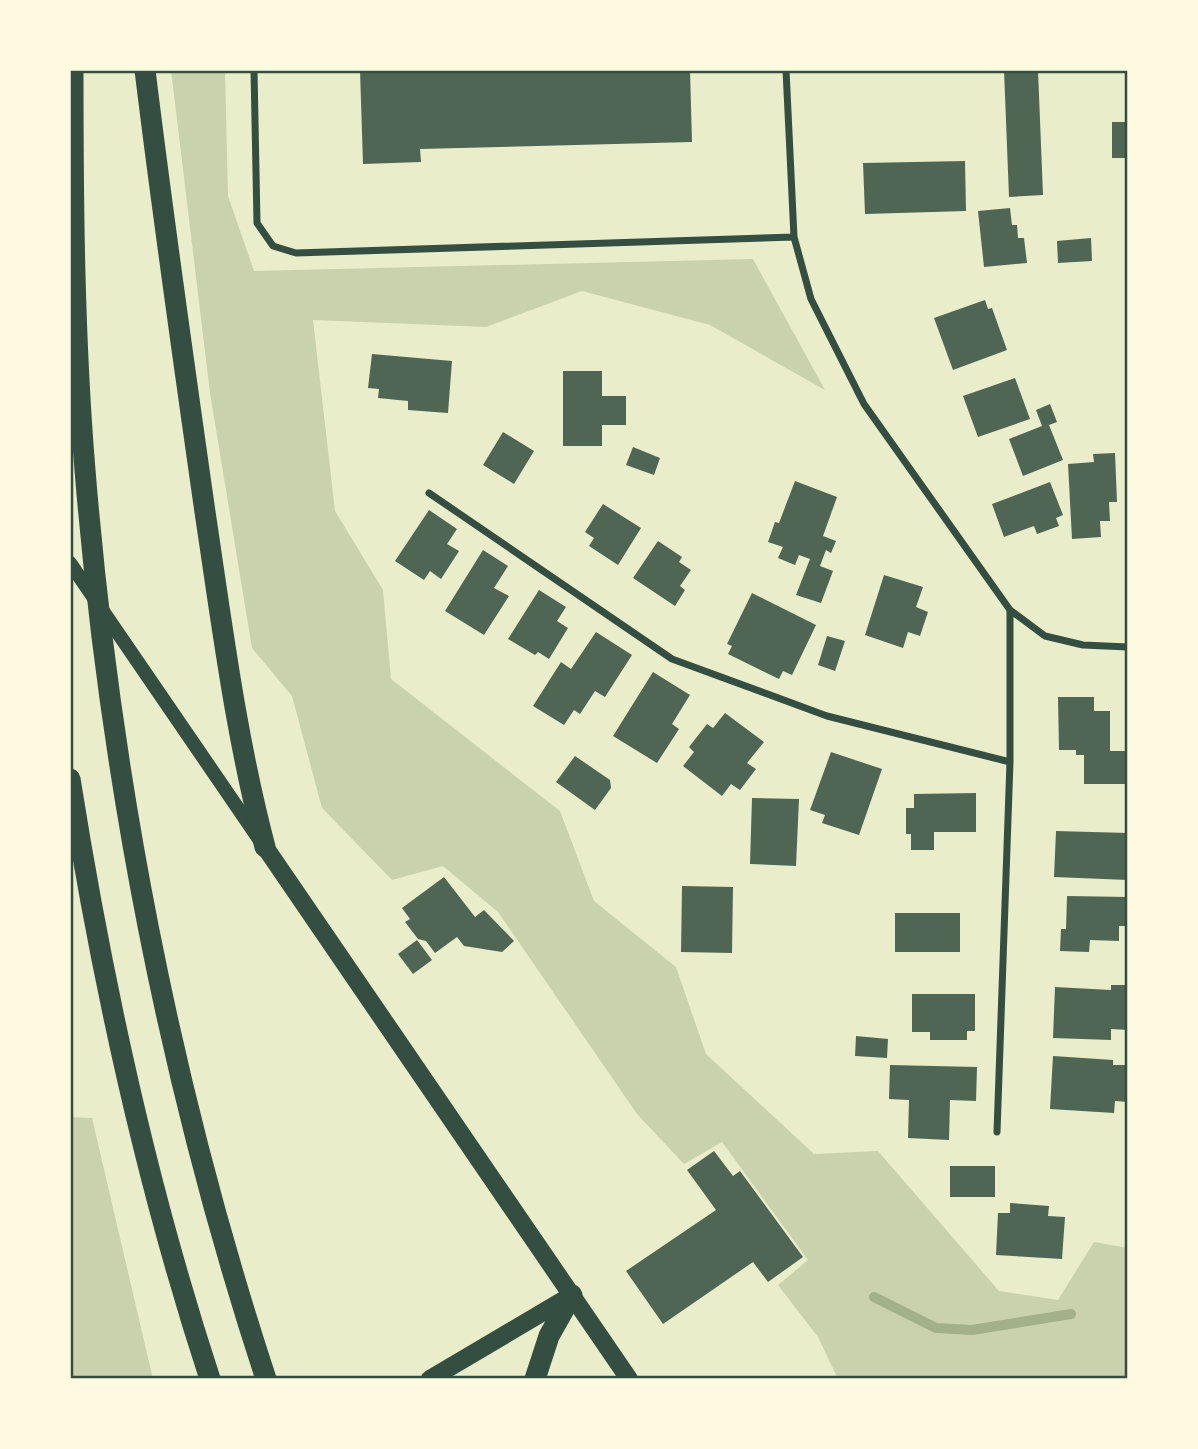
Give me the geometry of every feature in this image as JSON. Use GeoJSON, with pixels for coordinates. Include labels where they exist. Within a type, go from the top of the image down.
{"type":"FeatureCollection","features":[{"type":"Feature","properties":{"kind":"highway"},"geometry":{"type":"LineString","coordinates":[[73,70],[74,233],[89,509],[113,714],[136,851],[172,1026],[222,1230],[266,1379]]}},
{"type":"Feature","properties":{"kind":"highway"},"geometry":{"type":"LineString","coordinates":[[145,70],[169,265],[230,684],[244,766],[264,847]]}},
{"type":"Feature","properties":{"kind":"highway"},"geometry":{"type":"LineString","coordinates":[[70,779],[121,1046],[173,1255],[210,1379]]}},
{"type":"Feature","properties":{"kind":"highway"},"geometry":{"type":"LineString","coordinates":[[535,1379],[549,1336],[572,1295]]}},
{"type":"Feature","properties":{"kind":"main road"},"geometry":{"type":"LineString","coordinates":[[70,564],[629,1379]]}},
{"type":"Feature","properties":{"kind":"main road"},"geometry":{"type":"LineString","coordinates":[[430,1379],[572,1295]]}},
{"type":"Feature","properties":{"kind":"street"},"geometry":{"type":"LineString","coordinates":[[254,70],[257,223],[273,246],[296,253],[794,237]]}},
{"type":"Feature","properties":{"kind":"street"},"geometry":{"type":"LineString","coordinates":[[786,70],[794,237],[811,299],[864,404],[1010,610],[1045,636],[1083,645],[1128,648]]}},
{"type":"Feature","properties":{"kind":"street"},"geometry":{"type":"LineString","coordinates":[[429,493],[672,659],[827,716],[1010,762]]}},
{"type":"Feature","properties":{"kind":"street"},"geometry":{"type":"LineString","coordinates":[[997,1132],[1010,762],[1010,610]]}},
{"type":"Feature","properties":{"kind":"green space"},"geometry":{"type":"Polygon","coordinates":[[[171,70],[225,70],[228,196],[254,271],[753,259],[825,390],[710,325],[582,291],[486,327],[313,320],[335,511],[383,590],[391,679],[560,811],[594,901],[676,967],[706,1054],[814,1154],[878,1151],[999,1291],[1058,1300],[1094,1242],[1128,1248],[1128,1379],[838,1379],[818,1337],[778,1285],[808,1260],[722,1142],[684,1164],[637,1114],[498,912],[443,866],[392,880],[322,808],[292,696],[252,648],[210,393],[171,70]]]}},
{"type":"Feature","properties":{"kind":"green space"},"geometry":{"type":"Polygon","coordinates":[[[70,1117],[92,1118],[153,1379],[70,1379],[70,1117]]]}},
{"type":"Feature","properties":{"kind":"building"},"geometry":{"type":"Polygon","coordinates":[[[360,70],[690,70],[692,142],[420,149],[421,162],[363,164],[360,70]]]}},
{"type":"Feature","properties":{"kind":"building"},"geometry":{"type":"Polygon","coordinates":[[[1004,70],[1038,70],[1043,195],[1009,197],[1004,70]]]}},
{"type":"Feature","properties":{"kind":"building"},"geometry":{"type":"Polygon","coordinates":[[[1112,122],[1128,122],[1128,158],[1112,158],[1112,122]]]}},
{"type":"Feature","properties":{"kind":"building"},"geometry":{"type":"Polygon","coordinates":[[[965,161],[966,211],[865,214],[863,163],[965,161]]]}},
{"type":"Feature","properties":{"kind":"building"},"geometry":{"type":"Polygon","coordinates":[[[1010,208],[1012,225],[1017,225],[1018,238],[1024,238],[1027,263],[984,267],[978,211],[1010,208]]]}},
{"type":"Feature","properties":{"kind":"building"},"geometry":{"type":"Polygon","coordinates":[[[1091,238],[1092,261],[1058,263],[1057,241],[1091,238]]]}},
{"type":"Feature","properties":{"kind":"building"},"geometry":{"type":"Polygon","coordinates":[[[985,300],[988,309],[992,308],[1007,350],[953,370],[934,318],[985,300]]]}},
{"type":"Feature","properties":{"kind":"building"},"geometry":{"type":"Polygon","coordinates":[[[372,354],[452,361],[448,413],[408,410],[408,401],[378,398],[379,389],[368,388],[372,354]]]}},
{"type":"Feature","properties":{"kind":"building"},"geometry":{"type":"Polygon","coordinates":[[[563,371],[602,371],[602,396],[626,396],[626,425],[602,425],[602,446],[563,446],[563,371]]]}},
{"type":"Feature","properties":{"kind":"building"},"geometry":{"type":"Polygon","coordinates":[[[1015,378],[1030,419],[978,437],[963,396],[1015,378]]]}},
{"type":"Feature","properties":{"kind":"building"},"geometry":{"type":"Polygon","coordinates":[[[1050,404],[1057,422],[1049,425],[1063,460],[1023,476],[1009,439],[1042,426],[1036,410],[1050,404]]]}},
{"type":"Feature","properties":{"kind":"building"},"geometry":{"type":"Polygon","coordinates":[[[503,432],[534,451],[514,484],[483,465],[503,432]]]}},
{"type":"Feature","properties":{"kind":"building"},"geometry":{"type":"Polygon","coordinates":[[[633,447],[660,458],[654,475],[626,465],[633,447]]]}},
{"type":"Feature","properties":{"kind":"building"},"geometry":{"type":"Polygon","coordinates":[[[1115,453],[1117,502],[1109,502],[1110,521],[1100,521],[1101,537],[1072,539],[1068,464],[1094,462],[1093,454],[1115,453]]]}},
{"type":"Feature","properties":{"kind":"building"},"geometry":{"type":"Polygon","coordinates":[[[795,481],[837,497],[823,536],[836,541],[831,553],[826,550],[820,566],[833,571],[821,603],[796,595],[810,559],[799,555],[795,565],[778,558],[783,547],[768,542],[775,522],[779,523],[795,481]]]}},
{"type":"Feature","properties":{"kind":"building"},"geometry":{"type":"Polygon","coordinates":[[[1050,482],[1063,515],[1056,518],[1059,526],[1037,534],[1034,526],[1004,537],[992,504],[1050,482]]]}},
{"type":"Feature","properties":{"kind":"building"},"geometry":{"type":"Polygon","coordinates":[[[603,504],[641,528],[618,565],[589,546],[594,538],[585,532],[603,504]]]}},
{"type":"Feature","properties":{"kind":"building"},"geometry":{"type":"Polygon","coordinates":[[[429,510],[457,529],[447,544],[459,551],[441,579],[430,571],[424,580],[395,561],[429,510]]]}},
{"type":"Feature","properties":{"kind":"building"},"geometry":{"type":"Polygon","coordinates":[[[658,541],[682,557],[679,562],[691,570],[680,586],[685,590],[675,606],[633,578],[658,541]]]}},
{"type":"Feature","properties":{"kind":"building"},"geometry":{"type":"Polygon","coordinates":[[[483,550],[508,566],[494,588],[509,596],[484,635],[445,611],[483,550]]]}},
{"type":"Feature","properties":{"kind":"building"},"geometry":{"type":"Polygon","coordinates":[[[884,575],[923,587],[916,607],[928,612],[920,636],[908,632],[903,648],[865,635],[884,575]]]}},
{"type":"Feature","properties":{"kind":"building"},"geometry":{"type":"Polygon","coordinates":[[[539,590],[566,607],[557,621],[568,628],[549,659],[538,652],[535,655],[508,639],[539,590]]]}},
{"type":"Feature","properties":{"kind":"building"},"geometry":{"type":"Polygon","coordinates":[[[752,593],[816,625],[792,675],[783,671],[779,679],[728,654],[732,646],[727,644],[752,593]]]}},
{"type":"Feature","properties":{"kind":"building"},"geometry":{"type":"Polygon","coordinates":[[[596,632],[632,655],[605,697],[595,691],[580,714],[574,710],[564,725],[533,706],[561,662],[571,669],[596,632]]]}},
{"type":"Feature","properties":{"kind":"building"},"geometry":{"type":"Polygon","coordinates":[[[827,636],[845,641],[835,671],[818,665],[827,636]]]}},
{"type":"Feature","properties":{"kind":"building"},"geometry":{"type":"Polygon","coordinates":[[[653,672],[690,695],[672,724],[679,729],[657,763],[613,736],[653,672]]]}},
{"type":"Feature","properties":{"kind":"building"},"geometry":{"type":"Polygon","coordinates":[[[1058,697],[1094,697],[1094,711],[1110,711],[1110,751],[1127,751],[1127,784],[1084,784],[1084,755],[1076,755],[1076,750],[1059,750],[1058,697]]]}},
{"type":"Feature","properties":{"kind":"building"},"geometry":{"type":"Polygon","coordinates":[[[725,713],[764,742],[747,763],[756,769],[740,790],[731,784],[722,796],[683,766],[694,752],[689,747],[707,724],[713,728],[725,713]]]}},
{"type":"Feature","properties":{"kind":"building"},"geometry":{"type":"Polygon","coordinates":[[[831,752],[882,769],[859,835],[822,823],[825,815],[810,810],[831,752]]]}},
{"type":"Feature","properties":{"kind":"building"},"geometry":{"type":"Polygon","coordinates":[[[575,756],[610,780],[611,788],[595,810],[556,782],[575,756]]]}},
{"type":"Feature","properties":{"kind":"building"},"geometry":{"type":"Polygon","coordinates":[[[976,793],[976,832],[934,832],[934,850],[911,850],[911,834],[906,834],[906,808],[914,808],[914,794],[976,793]]]}},
{"type":"Feature","properties":{"kind":"building"},"geometry":{"type":"Polygon","coordinates":[[[752,798],[799,799],[796,866],[750,864],[752,798]]]}},
{"type":"Feature","properties":{"kind":"building"},"geometry":{"type":"Polygon","coordinates":[[[1125,808],[1128,808],[1128,824],[1125,824],[1125,808]]]}},
{"type":"Feature","properties":{"kind":"building"},"geometry":{"type":"Polygon","coordinates":[[[1056,831],[1128,833],[1128,880],[1054,877],[1056,831]]]}},
{"type":"Feature","properties":{"kind":"building"},"geometry":{"type":"Polygon","coordinates":[[[444,877],[475,917],[484,910],[514,941],[502,952],[464,946],[457,937],[435,953],[426,941],[418,939],[405,922],[410,919],[402,908],[444,877]]]}},
{"type":"Feature","properties":{"kind":"building"},"geometry":{"type":"Polygon","coordinates":[[[682,886],[733,887],[732,953],[681,952],[682,886]]]}},
{"type":"Feature","properties":{"kind":"building"},"geometry":{"type":"Polygon","coordinates":[[[1067,896],[1128,897],[1128,926],[1119,926],[1119,941],[1090,940],[1089,952],[1060,951],[1061,929],[1066,929],[1067,896]]]}},
{"type":"Feature","properties":{"kind":"building"},"geometry":{"type":"Polygon","coordinates":[[[895,913],[960,913],[960,952],[895,952],[895,913]]]}},
{"type":"Feature","properties":{"kind":"building"},"geometry":{"type":"Polygon","coordinates":[[[417,940],[432,960],[413,974],[398,954],[417,940]]]}},
{"type":"Feature","properties":{"kind":"building"},"geometry":{"type":"Polygon","coordinates":[[[1111,985],[1128,985],[1128,1030],[1111,1029],[1111,1040],[1053,1038],[1055,987],[1111,990],[1111,985]]]}},
{"type":"Feature","properties":{"kind":"building"},"geometry":{"type":"Polygon","coordinates":[[[912,994],[975,994],[975,1031],[967,1031],[967,1040],[930,1040],[930,1032],[912,1032],[912,994]]]}},
{"type":"Feature","properties":{"kind":"building"},"geometry":{"type":"Polygon","coordinates":[[[856,1036],[888,1039],[887,1058],[855,1056],[856,1036]]]}},
{"type":"Feature","properties":{"kind":"building"},"geometry":{"type":"Polygon","coordinates":[[[1053,1056],[1113,1060],[1113,1065],[1128,1065],[1128,1102],[1115,1101],[1114,1113],[1050,1109],[1053,1056]]]}},
{"type":"Feature","properties":{"kind":"building"},"geometry":{"type":"Polygon","coordinates":[[[890,1065],[977,1067],[976,1101],[950,1100],[949,1140],[908,1138],[909,1100],[889,1099],[890,1065]]]}},
{"type":"Feature","properties":{"kind":"building"},"geometry":{"type":"Polygon","coordinates":[[[714,1151],[733,1176],[740,1171],[803,1257],[768,1282],[753,1262],[663,1324],[626,1271],[716,1210],[687,1170],[714,1151]]]}},
{"type":"Feature","properties":{"kind":"building"},"geometry":{"type":"Polygon","coordinates":[[[950,1166],[995,1166],[995,1197],[950,1197],[950,1166]]]}},
{"type":"Feature","properties":{"kind":"building"},"geometry":{"type":"Polygon","coordinates":[[[1010,1203],[1049,1206],[1048,1216],[1065,1217],[1062,1259],[996,1255],[998,1213],[1010,1213],[1010,1203]]]}},
{"type":"Feature","properties":{"kind":"waterway"},"geometry":{"type":"LineString","coordinates":[[874,1297],[936,1328],[972,1330],[1071,1314]]}}]}
